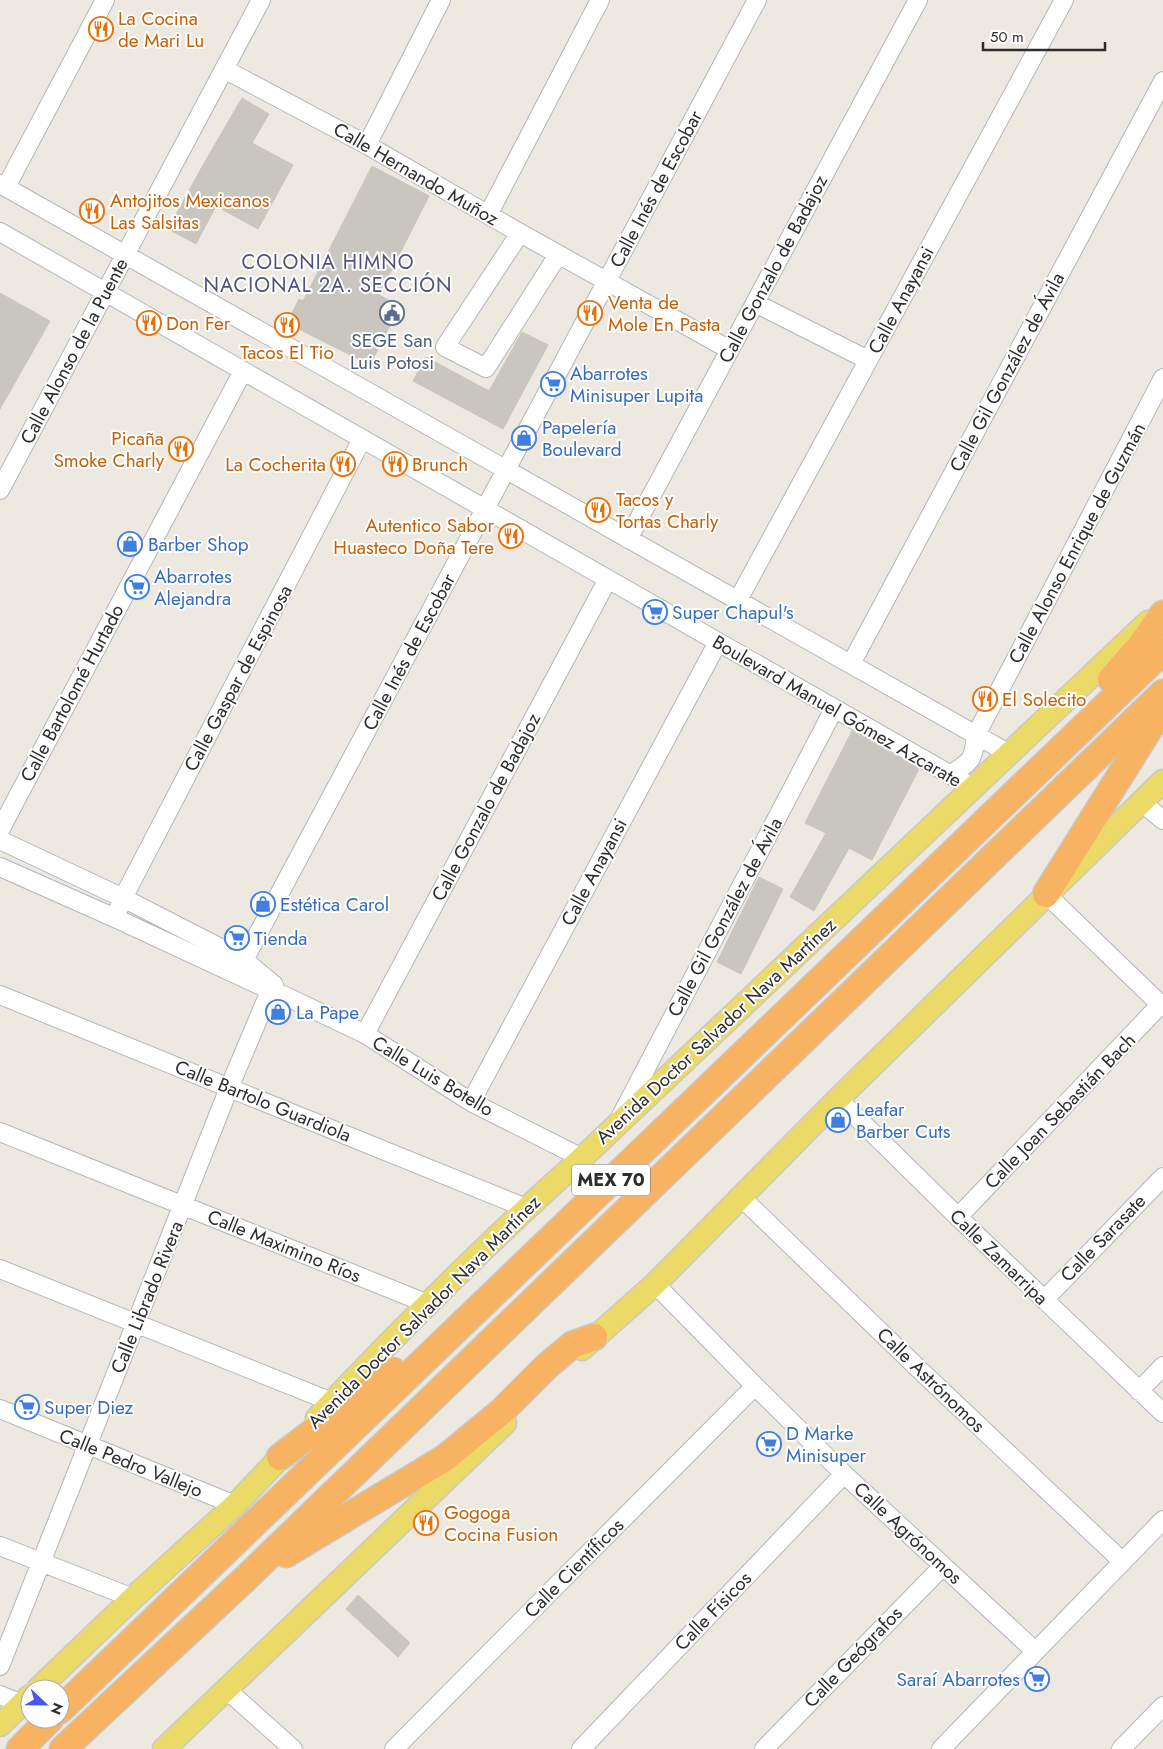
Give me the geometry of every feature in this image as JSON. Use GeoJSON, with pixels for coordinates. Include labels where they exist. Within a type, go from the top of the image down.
{"type":"FeatureCollection","features":[{"type":"Feature","properties":{"kind":"highway"},"geometry":{"type":"LineString","coordinates":[[980,826],[1141,645],[1163,614]]}},
{"type":"Feature","properties":{"kind":"highway","name":"Avenida Doctor Salvador Nava Martínez"},"geometry":{"type":"LineString","coordinates":[[70,1700],[1163,651]]}},
{"type":"Feature","properties":{"kind":"highway","name":"MEX 70"},"geometry":{"type":"LineString","coordinates":[[64,1748],[247,1577],[1163,693]]}},
{"type":"Feature","properties":{"kind":"highway"},"geometry":{"type":"LineString","coordinates":[[1046,894],[1163,707]]}},
{"type":"Feature","properties":{"kind":"highway"},"geometry":{"type":"LineString","coordinates":[[280,1457],[411,1357],[449,1336]]}},
{"type":"Feature","properties":{"kind":"highway"},"geometry":{"type":"LineString","coordinates":[[247,1577],[445,1458],[501,1412],[547,1366],[572,1345],[594,1337]]}},
{"type":"Feature","properties":{"kind":"highway","name":"Avenida Doctor Salvador Nava Martínez"},"geometry":{"type":"LineString","coordinates":[[20,1749],[40,1729]]}},
{"type":"Feature","properties":{"kind":"main road","name":"Avenida Doctor Salvador Nava Martínez"},"geometry":{"type":"LineString","coordinates":[[48,1679],[235,1505],[428,1304],[526,1208],[616,1126],[1008,752],[1163,608]]}},
{"type":"Feature","properties":{"kind":"main road"},"geometry":{"type":"LineString","coordinates":[[164,1749],[594,1337],[655,1284],[838,1098],[1163,781]]}},
{"type":"Feature","properties":{"kind":"main road","name":"Avenida Doctor Salvador Nava Martínez"},"geometry":{"type":"LineString","coordinates":[[0,1725],[20,1706]]}},
{"type":"Feature","properties":{"kind":"street"},"geometry":{"type":"LineString","coordinates":[[105,0],[3,186],[1008,752]]}},
{"type":"Feature","properties":{"kind":"street","name":"Calle Alonso de la Puente"},"geometry":{"type":"LineString","coordinates":[[0,490],[261,0]]}},
{"type":"Feature","properties":{"kind":"street"},"geometry":{"type":"LineString","coordinates":[[367,145],[441,0]]}},
{"type":"Feature","properties":{"kind":"street"},"geometry":{"type":"LineString","coordinates":[[488,215],[600,0]]}},
{"type":"Feature","properties":{"kind":"street","name":"Calle Inés de Escobar"},"geometry":{"type":"LineString","coordinates":[[244,960],[757,0]]}},
{"type":"Feature","properties":{"kind":"street","name":"Calle Gonzalo de Badajoz"},"geometry":{"type":"LineString","coordinates":[[628,538],[918,0]]}},
{"type":"Feature","properties":{"kind":"street","name":"Calle Anayansi"},"geometry":{"type":"LineString","coordinates":[[738,600],[1064,0]]}},
{"type":"Feature","properties":{"kind":"street","name":"Calle Hernando Muñoz"},"geometry":{"type":"LineString","coordinates":[[224,69],[367,145],[520,234],[730,350]]}},
{"type":"Feature","properties":{"kind":"street","name":"Calle Gil González de Ávila"},"geometry":{"type":"LineString","coordinates":[[851,664],[1163,81]]}},
{"type":"Feature","properties":{"kind":"street","name":"Boulevard Manuel Gómez Azcarate"},"geometry":{"type":"LineString","coordinates":[[0,232],[972,788]]}},
{"type":"Feature","properties":{"kind":"street"},"geometry":{"type":"LineString","coordinates":[[520,234],[445,347],[486,368],[558,255]]}},
{"type":"Feature","properties":{"kind":"street"},"geometry":{"type":"LineString","coordinates":[[755,303],[868,360]]}},
{"type":"Feature","properties":{"kind":"street","name":"Calle Bartolomé Hurtado"},"geometry":{"type":"LineString","coordinates":[[0,830],[243,371]]}},
{"type":"Feature","properties":{"kind":"street","name":"Calle Alonso Enrique de Guzmán"},"geometry":{"type":"LineString","coordinates":[[950,774],[971,761],[976,734],[1163,378]]}},
{"type":"Feature","properties":{"kind":"street","name":"Calle Gaspar de Espinosa"},"geometry":{"type":"LineString","coordinates":[[115,918],[123,898],[362,439]]}},
{"type":"Feature","properties":{"kind":"street","name":"Calle Gonzalo de Badajoz"},"geometry":{"type":"LineString","coordinates":[[365,1034],[608,579]]}},
{"type":"Feature","properties":{"kind":"street","name":"Calle Anayansi"},"geometry":{"type":"LineString","coordinates":[[470,1102],[718,642]]}},
{"type":"Feature","properties":{"kind":"street","name":"Calle Gil González de Ávila"},"geometry":{"type":"LineString","coordinates":[[616,1126],[834,709]]}},
{"type":"Feature","properties":{"kind":"street"},"geometry":{"type":"LineString","coordinates":[[1141,802],[1163,820]]}},
{"type":"Feature","properties":{"kind":"street","name":"Calle Luis Botello"},"geometry":{"type":"LineString","coordinates":[[0,840],[123,898],[244,960],[275,989]]}},
{"type":"Feature","properties":{"kind":"street","name":"Calle Luis Botello"},"geometry":{"type":"LineString","coordinates":[[0,867],[275,989],[365,1034],[470,1102],[582,1158]]}},
{"type":"Feature","properties":{"kind":"street"},"geometry":{"type":"LineString","coordinates":[[1046,894],[1162,1006]]}},
{"type":"Feature","properties":{"kind":"street","name":"Calle Librado Rivera"},"geometry":{"type":"LineString","coordinates":[[0,1666],[229,1088],[275,989]]}},
{"type":"Feature","properties":{"kind":"street","name":"Calle Bartolo Guardiola"},"geometry":{"type":"LineString","coordinates":[[0,995],[526,1208]]}},
{"type":"Feature","properties":{"kind":"street","name":"Calle Joan Sebastián Bach"},"geometry":{"type":"LineString","coordinates":[[958,1218],[1162,1006]]}},
{"type":"Feature","properties":{"kind":"street","name":"Calle Zamarripa"},"geometry":{"type":"LineString","coordinates":[[838,1098],[958,1218],[1163,1413]]}},
{"type":"Feature","properties":{"kind":"street","name":"Calle Maximino Ríos"},"geometry":{"type":"LineString","coordinates":[[0,1132],[428,1304]]}},
{"type":"Feature","properties":{"kind":"street","name":"Calle Sarasate"},"geometry":{"type":"LineString","coordinates":[[1044,1300],[1163,1177]]}},
{"type":"Feature","properties":{"kind":"street","name":"Calle Astrónomos"},"geometry":{"type":"LineString","coordinates":[[741,1197],[1122,1562]]}},
{"type":"Feature","properties":{"kind":"street"},"geometry":{"type":"LineString","coordinates":[[0,1269],[332,1402]]}},
{"type":"Feature","properties":{"kind":"street","name":"Calle Agrónomos"},"geometry":{"type":"LineString","coordinates":[[655,1284],[844,1474],[1035,1651]]}},
{"type":"Feature","properties":{"kind":"street"},"geometry":{"type":"LineString","coordinates":[[1139,1392],[1163,1366]]}},
{"type":"Feature","properties":{"kind":"street","name":"Calle Científicos"},"geometry":{"type":"LineString","coordinates":[[394,1749],[755,1386]]}},
{"type":"Feature","properties":{"kind":"street","name":"Calle Pedro Vallejo"},"geometry":{"type":"LineString","coordinates":[[0,1409],[235,1505]]}},
{"type":"Feature","properties":{"kind":"street","name":"Calle Físicos"},"geometry":{"type":"LineString","coordinates":[[581,1749],[844,1474]]}},
{"type":"Feature","properties":{"kind":"street"},"geometry":{"type":"LineString","coordinates":[[941,1749],[1163,1520]]}},
{"type":"Feature","properties":{"kind":"street"},"geometry":{"type":"LineString","coordinates":[[0,1546],[133,1598]]}},
{"type":"Feature","properties":{"kind":"street","name":"Calle Geógrafos"},"geometry":{"type":"LineString","coordinates":[[764,1749],[943,1566]]}},
{"type":"Feature","properties":{"kind":"street"},"geometry":{"type":"LineString","coordinates":[[227,1690],[293,1749]]}},
{"type":"Feature","properties":{"kind":"street"},"geometry":{"type":"LineString","coordinates":[[0,1695],[20,1696]]}},
{"type":"Feature","properties":{"kind":"street"},"geometry":{"type":"LineString","coordinates":[[1121,1749],[1163,1706]]}},
{"type":"Feature","properties":{"kind":"building"},"geometry":{"type":"Polygon","coordinates":[[[242,98],[269,114],[252,143],[293,165],[258,229],[216,206],[196,244],[168,229],[242,98]]]}},
{"type":"Feature","properties":{"kind":"building"},"geometry":{"type":"Polygon","coordinates":[[[372,166],[429,196],[379,295],[400,306],[370,365],[287,323],[299,299],[303,301],[372,166]]]}},
{"type":"Feature","properties":{"kind":"building"},"geometry":{"type":"Polygon","coordinates":[[[0,293],[50,321],[0,409],[0,293]]]}},
{"type":"Feature","properties":{"kind":"building"},"geometry":{"type":"Polygon","coordinates":[[[522,332],[548,345],[503,429],[413,381],[426,357],[489,391],[522,332]]]}},
{"type":"Feature","properties":{"kind":"building"},"geometry":{"type":"Polygon","coordinates":[[[852,731],[919,769],[872,860],[849,848],[814,911],[790,897],[826,833],[805,823],[852,731]]]}},
{"type":"Feature","properties":{"kind":"building"},"geometry":{"type":"Polygon","coordinates":[[[759,877],[783,889],[741,974],[717,962],[759,877]]]}},
{"type":"Feature","properties":{"kind":"building"},"geometry":{"type":"Polygon","coordinates":[[[358,1595],[410,1643],[398,1657],[346,1609],[358,1595]]]}},
{"type":"Feature","properties":{"kind":"place","name":"La Cocina de Mari Lu"},"geometry":{"type":"Point","coordinates":[101,29]}},
{"type":"Feature","properties":{"kind":"place","name":"Antojitos Mexicanos Las Salsitas"},"geometry":{"type":"Point","coordinates":[92,211]}},
{"type":"Feature","properties":{"kind":"place","name":"SEGE San Luis Potosi"},"geometry":{"type":"Point","coordinates":[392,313]}},
{"type":"Feature","properties":{"kind":"place","name":"Venta de Mole En Pasta"},"geometry":{"type":"Point","coordinates":[590,313]}},
{"type":"Feature","properties":{"kind":"place","name":"Don Fer"},"geometry":{"type":"Point","coordinates":[149,323]}},
{"type":"Feature","properties":{"kind":"place","name":"Tacos El Tio"},"geometry":{"type":"Point","coordinates":[287,325]}},
{"type":"Feature","properties":{"kind":"place","name":"Abarrotes Minisuper Lupita"},"geometry":{"type":"Point","coordinates":[553,384]}},
{"type":"Feature","properties":{"kind":"place","name":"Papelería Boulevard"},"geometry":{"type":"Point","coordinates":[524,438]}},
{"type":"Feature","properties":{"kind":"place","name":"Picaña Smoke Charly"},"geometry":{"type":"Point","coordinates":[181,449]}},
{"type":"Feature","properties":{"kind":"place","name":"La Cocherita"},"geometry":{"type":"Point","coordinates":[343,464]}},
{"type":"Feature","properties":{"kind":"place","name":"Brunch"},"geometry":{"type":"Point","coordinates":[395,464]}},
{"type":"Feature","properties":{"kind":"place","name":"Tacos y Tortas Charly"},"geometry":{"type":"Point","coordinates":[598,510]}},
{"type":"Feature","properties":{"kind":"place","name":"Autentico Sabor Huasteco Doña Tere"},"geometry":{"type":"Point","coordinates":[511,536]}},
{"type":"Feature","properties":{"kind":"place","name":"Barber Shop"},"geometry":{"type":"Point","coordinates":[130,544]}},
{"type":"Feature","properties":{"kind":"place","name":"Abarrotes Alejandra"},"geometry":{"type":"Point","coordinates":[137,587]}},
{"type":"Feature","properties":{"kind":"place","name":"Super Chapul's"},"geometry":{"type":"Point","coordinates":[655,612]}},
{"type":"Feature","properties":{"kind":"place","name":"El Solecito"},"geometry":{"type":"Point","coordinates":[985,699]}},
{"type":"Feature","properties":{"kind":"place","name":"Estética Carol"},"geometry":{"type":"Point","coordinates":[263,904]}},
{"type":"Feature","properties":{"kind":"place","name":"Tienda"},"geometry":{"type":"Point","coordinates":[237,938]}},
{"type":"Feature","properties":{"kind":"place","name":"La Pape"},"geometry":{"type":"Point","coordinates":[278,1012]}},
{"type":"Feature","properties":{"kind":"place","name":"Leafar Barber Cuts"},"geometry":{"type":"Point","coordinates":[838,1120]}},
{"type":"Feature","properties":{"kind":"place","name":"Super Diez"},"geometry":{"type":"Point","coordinates":[27,1407]}},
{"type":"Feature","properties":{"kind":"place","name":"D Marke Minisuper"},"geometry":{"type":"Point","coordinates":[769,1444]}},
{"type":"Feature","properties":{"kind":"place","name":"Gogoga Cocina Fusion"},"geometry":{"type":"Point","coordinates":[426,1523]}},
{"type":"Feature","properties":{"kind":"place","name":"Saraí Abarrotes"},"geometry":{"type":"Point","coordinates":[1037,1679]}},
{"type":"Feature","properties":{"kind":"district","name":"COLONIA HIMNO NACIONAL 2A. SECCIÓN"},"geometry":{"type":"Point","coordinates":[328,274]}}]}
